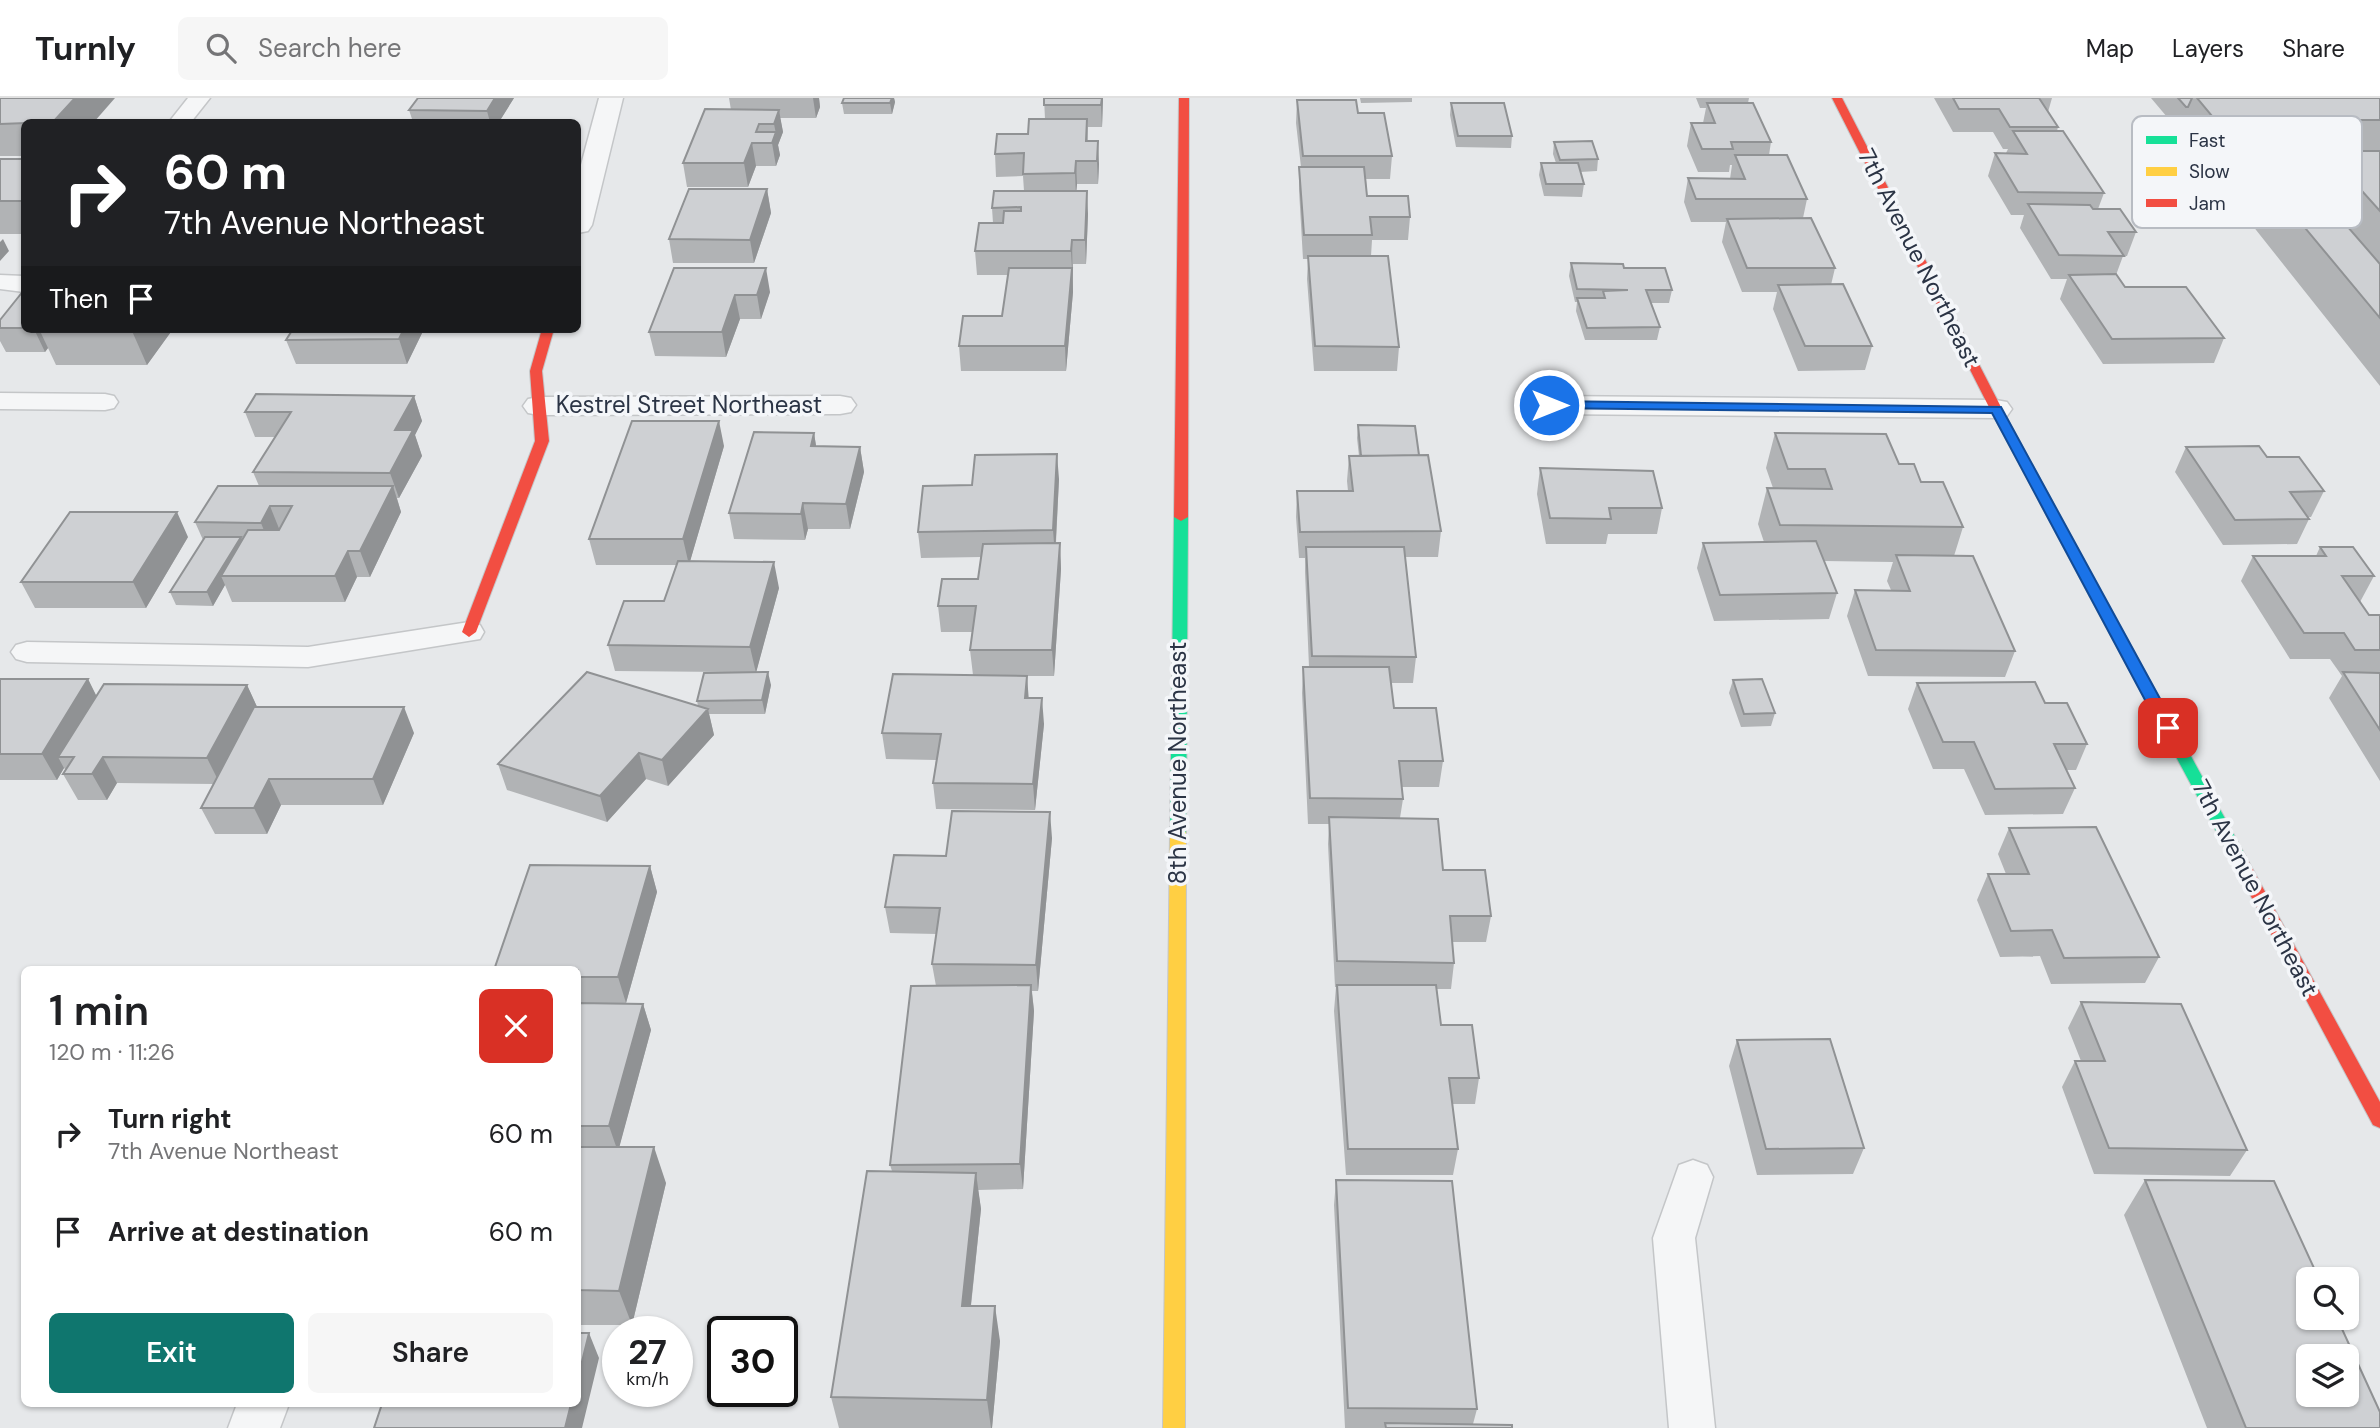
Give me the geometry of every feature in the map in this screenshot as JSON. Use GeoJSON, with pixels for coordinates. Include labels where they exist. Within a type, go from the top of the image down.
{"type":"FeatureCollection","features":[{"type":"Feature","properties":{"kind":"street"},"geometry":{"type":"LineString","coordinates":[[581,213],[611,98]]}},
{"type":"Feature","properties":{"kind":"street","name":"8th Avenue Northeast"},"geometry":{"type":"LineString","coordinates":[[1174,1428],[1184,98]]}},
{"type":"Feature","properties":{"kind":"street","name":"7th Avenue Northeast"},"geometry":{"type":"LineString","coordinates":[[1837,98],[1996,409],[2380,1120]]}},
{"type":"Feature","properties":{"kind":"street"},"geometry":{"type":"LineString","coordinates":[[469,632],[542,440],[536,371],[547,333]]}},
{"type":"Feature","properties":{"kind":"street","name":"Kestrel Street Northeast"},"geometry":{"type":"LineString","coordinates":[[539,406],[839,405]]}},
{"type":"Feature","properties":{"kind":"street"},"geometry":{"type":"LineString","coordinates":[[1549,405],[1996,409]]}},
{"type":"Feature","properties":{"kind":"street"},"geometry":{"type":"LineString","coordinates":[[254,1428],[262,1407]]}},
{"type":"Feature","properties":{"kind":"lane"},"geometry":{"type":"LineString","coordinates":[[182,119],[199,98]]}},
{"type":"Feature","properties":{"kind":"lane"},"geometry":{"type":"LineString","coordinates":[[0,282],[19,282],[21,291]]}},
{"type":"Feature","properties":{"kind":"lane"},"geometry":{"type":"LineString","coordinates":[[0,401],[106,402]]}},
{"type":"Feature","properties":{"kind":"lane"},"geometry":{"type":"LineString","coordinates":[[27,652],[308,657],[469,632]]}},
{"type":"Feature","properties":{"kind":"lane"},"geometry":{"type":"LineString","coordinates":[[1692,1428],[1674,1238],[1693,1177]]}},
{"type":"Feature","properties":{"kind":"building"},"geometry":{"type":"Polygon","coordinates":[[[0,98],[75,98],[56,119],[21,119],[21,123],[0,124],[0,98]]]}},
{"type":"Feature","properties":{"kind":"building"},"geometry":{"type":"Polygon","coordinates":[[[418,98],[495,98],[487,111],[409,110],[418,98]]]}},
{"type":"Feature","properties":{"kind":"building"},"geometry":{"type":"Polygon","coordinates":[[[844,98],[892,98],[890,103],[842,103],[844,98]]]}},
{"type":"Feature","properties":{"kind":"building"},"geometry":{"type":"Polygon","coordinates":[[[1044,98],[1102,98],[1101,105],[1044,105],[1044,98]]]}},
{"type":"Feature","properties":{"kind":"building"},"geometry":{"type":"Polygon","coordinates":[[[1953,98],[2039,98],[2058,127],[2010,127],[1999,109],[1959,109],[1953,98]]]}},
{"type":"Feature","properties":{"kind":"building"},"geometry":{"type":"Polygon","coordinates":[[[2178,98],[2192,98],[2186,107],[2178,98]]]}},
{"type":"Feature","properties":{"kind":"building"},"geometry":{"type":"Polygon","coordinates":[[[2197,98],[2380,98],[2380,120],[2362,120],[2362,116],[2212,116],[2197,98]]]}},
{"type":"Feature","properties":{"kind":"building"},"geometry":{"type":"Polygon","coordinates":[[[1297,100],[1356,100],[1358,113],[1384,113],[1392,156],[1303,156],[1297,100]]]}},
{"type":"Feature","properties":{"kind":"building"},"geometry":{"type":"Polygon","coordinates":[[[1451,103],[1504,103],[1512,136],[1458,136],[1451,103]]]}},
{"type":"Feature","properties":{"kind":"building"},"geometry":{"type":"Polygon","coordinates":[[[1707,103],[1753,103],[1771,142],[1731,142],[1733,149],[1702,149],[1691,123],[1715,123],[1707,103]]]}},
{"type":"Feature","properties":{"kind":"building"},"geometry":{"type":"Polygon","coordinates":[[[705,109],[779,110],[774,124],[759,124],[756,132],[776,132],[772,143],[752,143],[744,163],[683,163],[705,109]]]}},
{"type":"Feature","properties":{"kind":"building"},"geometry":{"type":"Polygon","coordinates":[[[1029,119],[1087,119],[1086,141],[1098,141],[1097,161],[1076,161],[1075,173],[1023,174],[1024,153],[995,154],[997,134],[1028,134],[1029,119]]]}},
{"type":"Feature","properties":{"kind":"building"},"geometry":{"type":"Polygon","coordinates":[[[2013,131],[2063,131],[2104,193],[2018,192],[1995,153],[2027,154],[2013,131]]]}},
{"type":"Feature","properties":{"kind":"building"},"geometry":{"type":"Polygon","coordinates":[[[1592,141],[1598,159],[1560,160],[1554,142],[1592,141]]]}},
{"type":"Feature","properties":{"kind":"building"},"geometry":{"type":"Polygon","coordinates":[[[2362,151],[2380,151],[2380,211],[2362,191],[2362,151]]]}},
{"type":"Feature","properties":{"kind":"building"},"geometry":{"type":"Polygon","coordinates":[[[1735,155],[1787,155],[1807,199],[1696,199],[1688,178],[1745,179],[1735,155]]]}},
{"type":"Feature","properties":{"kind":"building"},"geometry":{"type":"Polygon","coordinates":[[[0,159],[21,159],[21,201],[0,201],[0,159]]]}},
{"type":"Feature","properties":{"kind":"building"},"geometry":{"type":"Polygon","coordinates":[[[1541,163],[1578,163],[1584,184],[1546,184],[1541,163]]]}},
{"type":"Feature","properties":{"kind":"building"},"geometry":{"type":"Polygon","coordinates":[[[1299,167],[1364,167],[1367,196],[1408,196],[1410,217],[1370,217],[1372,235],[1304,235],[1299,167]]]}},
{"type":"Feature","properties":{"kind":"building"},"geometry":{"type":"Polygon","coordinates":[[[689,189],[767,189],[750,240],[669,239],[689,189]]]}},
{"type":"Feature","properties":{"kind":"building"},"geometry":{"type":"Polygon","coordinates":[[[994,191],[1087,191],[1085,240],[1072,240],[1071,251],[975,251],[979,223],[1003,223],[1004,211],[1021,211],[1021,207],[992,208],[994,191]]]}},
{"type":"Feature","properties":{"kind":"building"},"geometry":{"type":"Polygon","coordinates":[[[2028,204],[2090,205],[2093,209],[2120,209],[2136,232],[2108,232],[2124,256],[2059,255],[2028,204]]]}},
{"type":"Feature","properties":{"kind":"building"},"geometry":{"type":"Polygon","coordinates":[[[1811,218],[1835,268],[1747,268],[1727,219],[1811,218]]]}},
{"type":"Feature","properties":{"kind":"building"},"geometry":{"type":"Polygon","coordinates":[[[2305,228],[2349,228],[2380,264],[2380,318],[2305,228]]]}},
{"type":"Feature","properties":{"kind":"building"},"geometry":{"type":"Polygon","coordinates":[[[1308,256],[1388,256],[1399,347],[1315,346],[1308,256]]]}},
{"type":"Feature","properties":{"kind":"building"},"geometry":{"type":"Polygon","coordinates":[[[1571,263],[1623,264],[1624,268],[1665,268],[1672,290],[1646,290],[1660,327],[1587,328],[1577,298],[1605,298],[1603,291],[1628,290],[1577,289],[1571,263]]]}},
{"type":"Feature","properties":{"kind":"building"},"geometry":{"type":"Polygon","coordinates":[[[674,268],[766,268],[757,295],[735,295],[722,332],[649,332],[674,268]]]}},
{"type":"Feature","properties":{"kind":"building"},"geometry":{"type":"Polygon","coordinates":[[[1009,268],[1072,268],[1065,346],[959,346],[963,316],[1002,316],[1009,268]]]}},
{"type":"Feature","properties":{"kind":"building"},"geometry":{"type":"Polygon","coordinates":[[[2116,274],[2125,287],[2186,287],[2224,338],[2112,339],[2069,275],[2116,274]]]}},
{"type":"Feature","properties":{"kind":"building"},"geometry":{"type":"Polygon","coordinates":[[[1843,284],[1872,346],[1805,346],[1778,285],[1843,284]]]}},
{"type":"Feature","properties":{"kind":"building"},"geometry":{"type":"Polygon","coordinates":[[[21,294],[21,328],[0,328],[0,320],[21,294]]]}},
{"type":"Feature","properties":{"kind":"building"},"geometry":{"type":"Polygon","coordinates":[[[290,333],[402,333],[399,339],[286,340],[290,333]]]}},
{"type":"Feature","properties":{"kind":"building"},"geometry":{"type":"Polygon","coordinates":[[[256,394],[414,396],[395,430],[413,430],[390,473],[253,472],[291,412],[245,412],[256,394]]]}},
{"type":"Feature","properties":{"kind":"building"},"geometry":{"type":"Polygon","coordinates":[[[632,421],[719,421],[683,539],[589,539],[632,421]]]}},
{"type":"Feature","properties":{"kind":"building"},"geometry":{"type":"Polygon","coordinates":[[[1358,425],[1415,426],[1419,455],[1361,456],[1358,425]]]}},
{"type":"Feature","properties":{"kind":"building"},"geometry":{"type":"Polygon","coordinates":[[[754,432],[814,433],[811,446],[860,447],[846,504],[803,503],[801,514],[729,513],[754,432]]]}},
{"type":"Feature","properties":{"kind":"building"},"geometry":{"type":"Polygon","coordinates":[[[1775,433],[1886,434],[1899,464],[1914,464],[1921,482],[1943,482],[1963,527],[1780,525],[1767,488],[1832,489],[1825,469],[1788,469],[1775,433]]]}},
{"type":"Feature","properties":{"kind":"building"},"geometry":{"type":"Polygon","coordinates":[[[2259,446],[2267,457],[2299,457],[2324,491],[2290,492],[2309,519],[2235,520],[2186,447],[2259,446]]]}},
{"type":"Feature","properties":{"kind":"building"},"geometry":{"type":"Polygon","coordinates":[[[1057,454],[1053,530],[918,532],[923,486],[972,485],[975,455],[1057,454]]]}},
{"type":"Feature","properties":{"kind":"building"},"geometry":{"type":"Polygon","coordinates":[[[1428,455],[1441,531],[1300,532],[1297,491],[1353,491],[1349,456],[1428,455]]]}},
{"type":"Feature","properties":{"kind":"building"},"geometry":{"type":"Polygon","coordinates":[[[1540,468],[1653,471],[1662,508],[1609,508],[1611,519],[1550,518],[1540,468]]]}},
{"type":"Feature","properties":{"kind":"building"},"geometry":{"type":"Polygon","coordinates":[[[218,486],[393,486],[360,551],[348,551],[335,576],[221,576],[248,530],[279,530],[292,506],[270,506],[261,523],[195,522],[218,486]]]}},
{"type":"Feature","properties":{"kind":"building"},"geometry":{"type":"Polygon","coordinates":[[[70,512],[177,512],[133,582],[21,582],[70,512]]]}},
{"type":"Feature","properties":{"kind":"building"},"geometry":{"type":"Polygon","coordinates":[[[205,537],[241,537],[207,592],[170,592],[205,537]]]}},
{"type":"Feature","properties":{"kind":"building"},"geometry":{"type":"Polygon","coordinates":[[[1816,541],[1837,593],[1720,595],[1703,543],[1816,541]]]}},
{"type":"Feature","properties":{"kind":"building"},"geometry":{"type":"Polygon","coordinates":[[[1060,543],[1052,650],[970,650],[976,606],[938,606],[942,579],[978,579],[983,544],[1060,543]]]}},
{"type":"Feature","properties":{"kind":"building"},"geometry":{"type":"Polygon","coordinates":[[[1306,547],[1404,547],[1416,657],[1312,656],[1306,547]]]}},
{"type":"Feature","properties":{"kind":"building"},"geometry":{"type":"Polygon","coordinates":[[[2320,547],[2353,547],[2374,576],[2342,576],[2369,615],[2380,615],[2380,650],[2355,650],[2344,633],[2304,633],[2253,556],[2326,556],[2320,547]]]}},
{"type":"Feature","properties":{"kind":"building"},"geometry":{"type":"Polygon","coordinates":[[[1896,555],[1973,556],[2015,651],[1876,650],[1855,590],[1910,591],[1896,555]]]}},
{"type":"Feature","properties":{"kind":"building"},"geometry":{"type":"Polygon","coordinates":[[[678,561],[774,562],[750,647],[608,645],[624,601],[664,601],[678,561]]]}},
{"type":"Feature","properties":{"kind":"building"},"geometry":{"type":"Polygon","coordinates":[[[1303,667],[1389,667],[1394,708],[1436,708],[1443,761],[1399,761],[1403,799],[1310,798],[1303,667]]]}},
{"type":"Feature","properties":{"kind":"building"},"geometry":{"type":"Polygon","coordinates":[[[587,672],[708,709],[662,760],[639,753],[600,796],[498,764],[587,672]]]}},
{"type":"Feature","properties":{"kind":"building"},"geometry":{"type":"Polygon","coordinates":[[[768,672],[762,700],[697,701],[704,673],[768,672]]]}},
{"type":"Feature","properties":{"kind":"building"},"geometry":{"type":"Polygon","coordinates":[[[2343,672],[2380,673],[2380,730],[2343,672]]]}},
{"type":"Feature","properties":{"kind":"building"},"geometry":{"type":"Polygon","coordinates":[[[893,674],[1027,676],[1025,698],[1042,698],[1033,784],[933,783],[941,734],[882,733],[893,674]]]}},
{"type":"Feature","properties":{"kind":"building"},"geometry":{"type":"Polygon","coordinates":[[[0,679],[88,679],[42,754],[0,754],[0,679]]]}},
{"type":"Feature","properties":{"kind":"building"},"geometry":{"type":"Polygon","coordinates":[[[1762,679],[1775,713],[1744,714],[1733,680],[1762,679]]]}},
{"type":"Feature","properties":{"kind":"building"},"geometry":{"type":"Polygon","coordinates":[[[2035,682],[2045,703],[2067,703],[2087,744],[2054,744],[2075,788],[1995,789],[1974,742],[1943,742],[1917,683],[2035,682]]]}},
{"type":"Feature","properties":{"kind":"building"},"geometry":{"type":"Polygon","coordinates":[[[104,684],[247,685],[207,758],[103,757],[92,774],[63,774],[74,757],[58,757],[104,684]]]}},
{"type":"Feature","properties":{"kind":"building"},"geometry":{"type":"Polygon","coordinates":[[[254,707],[404,707],[373,779],[269,779],[254,808],[201,808],[254,707]]]}},
{"type":"Feature","properties":{"kind":"building"},"geometry":{"type":"Polygon","coordinates":[[[952,811],[1050,812],[1036,965],[932,964],[940,908],[885,907],[894,855],[946,856],[952,811]]]}},
{"type":"Feature","properties":{"kind":"building"},"geometry":{"type":"Polygon","coordinates":[[[1329,817],[1438,819],[1443,870],[1485,870],[1491,916],[1450,916],[1454,963],[1337,961],[1329,817]]]}},
{"type":"Feature","properties":{"kind":"building"},"geometry":{"type":"Polygon","coordinates":[[[2096,827],[2159,957],[2064,958],[2052,930],[2011,931],[1988,874],[2029,874],[2009,828],[2096,827]]]}},
{"type":"Feature","properties":{"kind":"building"},"geometry":{"type":"Polygon","coordinates":[[[530,865],[650,866],[618,977],[581,977],[581,966],[495,966],[530,865]]]}},
{"type":"Feature","properties":{"kind":"building"},"geometry":{"type":"Polygon","coordinates":[[[1031,985],[1020,1164],[890,1165],[911,986],[1031,985]]]}},
{"type":"Feature","properties":{"kind":"building"},"geometry":{"type":"Polygon","coordinates":[[[1337,985],[1436,985],[1441,1025],[1472,1025],[1479,1078],[1449,1078],[1458,1149],[1348,1149],[1337,985]]]}},
{"type":"Feature","properties":{"kind":"building"},"geometry":{"type":"Polygon","coordinates":[[[2081,1002],[2181,1004],[2247,1150],[2109,1148],[2075,1061],[2105,1061],[2081,1002]]]}},
{"type":"Feature","properties":{"kind":"building"},"geometry":{"type":"Polygon","coordinates":[[[581,1003],[643,1004],[609,1126],[581,1126],[581,1003]]]}},
{"type":"Feature","properties":{"kind":"building"},"geometry":{"type":"Polygon","coordinates":[[[1830,1039],[1864,1148],[1766,1149],[1737,1040],[1830,1039]]]}},
{"type":"Feature","properties":{"kind":"building"},"geometry":{"type":"Polygon","coordinates":[[[581,1147],[654,1147],[619,1291],[581,1290],[581,1147]]]}},
{"type":"Feature","properties":{"kind":"building"},"geometry":{"type":"Polygon","coordinates":[[[867,1171],[976,1173],[962,1306],[995,1306],[987,1400],[831,1397],[867,1171]]]}},
{"type":"Feature","properties":{"kind":"building"},"geometry":{"type":"Polygon","coordinates":[[[1336,1180],[1452,1181],[1477,1409],[1348,1408],[1336,1180]]]}},
{"type":"Feature","properties":{"kind":"building"},"geometry":{"type":"Polygon","coordinates":[[[2145,1180],[2274,1181],[2313,1267],[2296,1267],[2296,1330],[2342,1330],[2349,1344],[2296,1344],[2296,1407],[2359,1407],[2359,1366],[2380,1412],[2380,1428],[2246,1428],[2145,1180]]]}},
{"type":"Feature","properties":{"kind":"building"},"geometry":{"type":"Polygon","coordinates":[[[581,1333],[589,1333],[581,1366],[581,1333]]]}},
{"type":"Feature","properties":{"kind":"building"},"geometry":{"type":"Polygon","coordinates":[[[381,1407],[570,1407],[565,1428],[374,1428],[381,1407]]]}},
{"type":"Feature","properties":{"kind":"building"},"geometry":{"type":"Polygon","coordinates":[[[1385,1423],[1512,1425],[1512,1428],[1386,1428],[1385,1423]]]}},
{"type":"Feature","properties":{"kind":"traffic: fast"},"geometry":{"type":"LineString","coordinates":[[1178,833],[1181,517]]}},
{"type":"Feature","properties":{"kind":"traffic: fast"},"geometry":{"type":"LineString","coordinates":[[2096,595],[2238,857]]}},
{"type":"Feature","properties":{"kind":"traffic: slow"},"geometry":{"type":"LineString","coordinates":[[1174,1428],[1178,833]]}},
{"type":"Feature","properties":{"kind":"traffic: jam"},"geometry":{"type":"LineString","coordinates":[[1181,517],[1184,98]]}},
{"type":"Feature","properties":{"kind":"traffic: jam"},"geometry":{"type":"LineString","coordinates":[[1837,98],[1996,409],[2096,595]]}},
{"type":"Feature","properties":{"kind":"traffic: jam"},"geometry":{"type":"LineString","coordinates":[[469,632],[542,441],[536,371],[547,333]]}},
{"type":"Feature","properties":{"kind":"traffic: jam"},"geometry":{"type":"LineString","coordinates":[[2238,857],[2380,1120]]}},
{"type":"Feature","properties":{"kind":"route"},"geometry":{"type":"LineString","coordinates":[[1549,405],[1996,409],[2168,728]]}}]}
